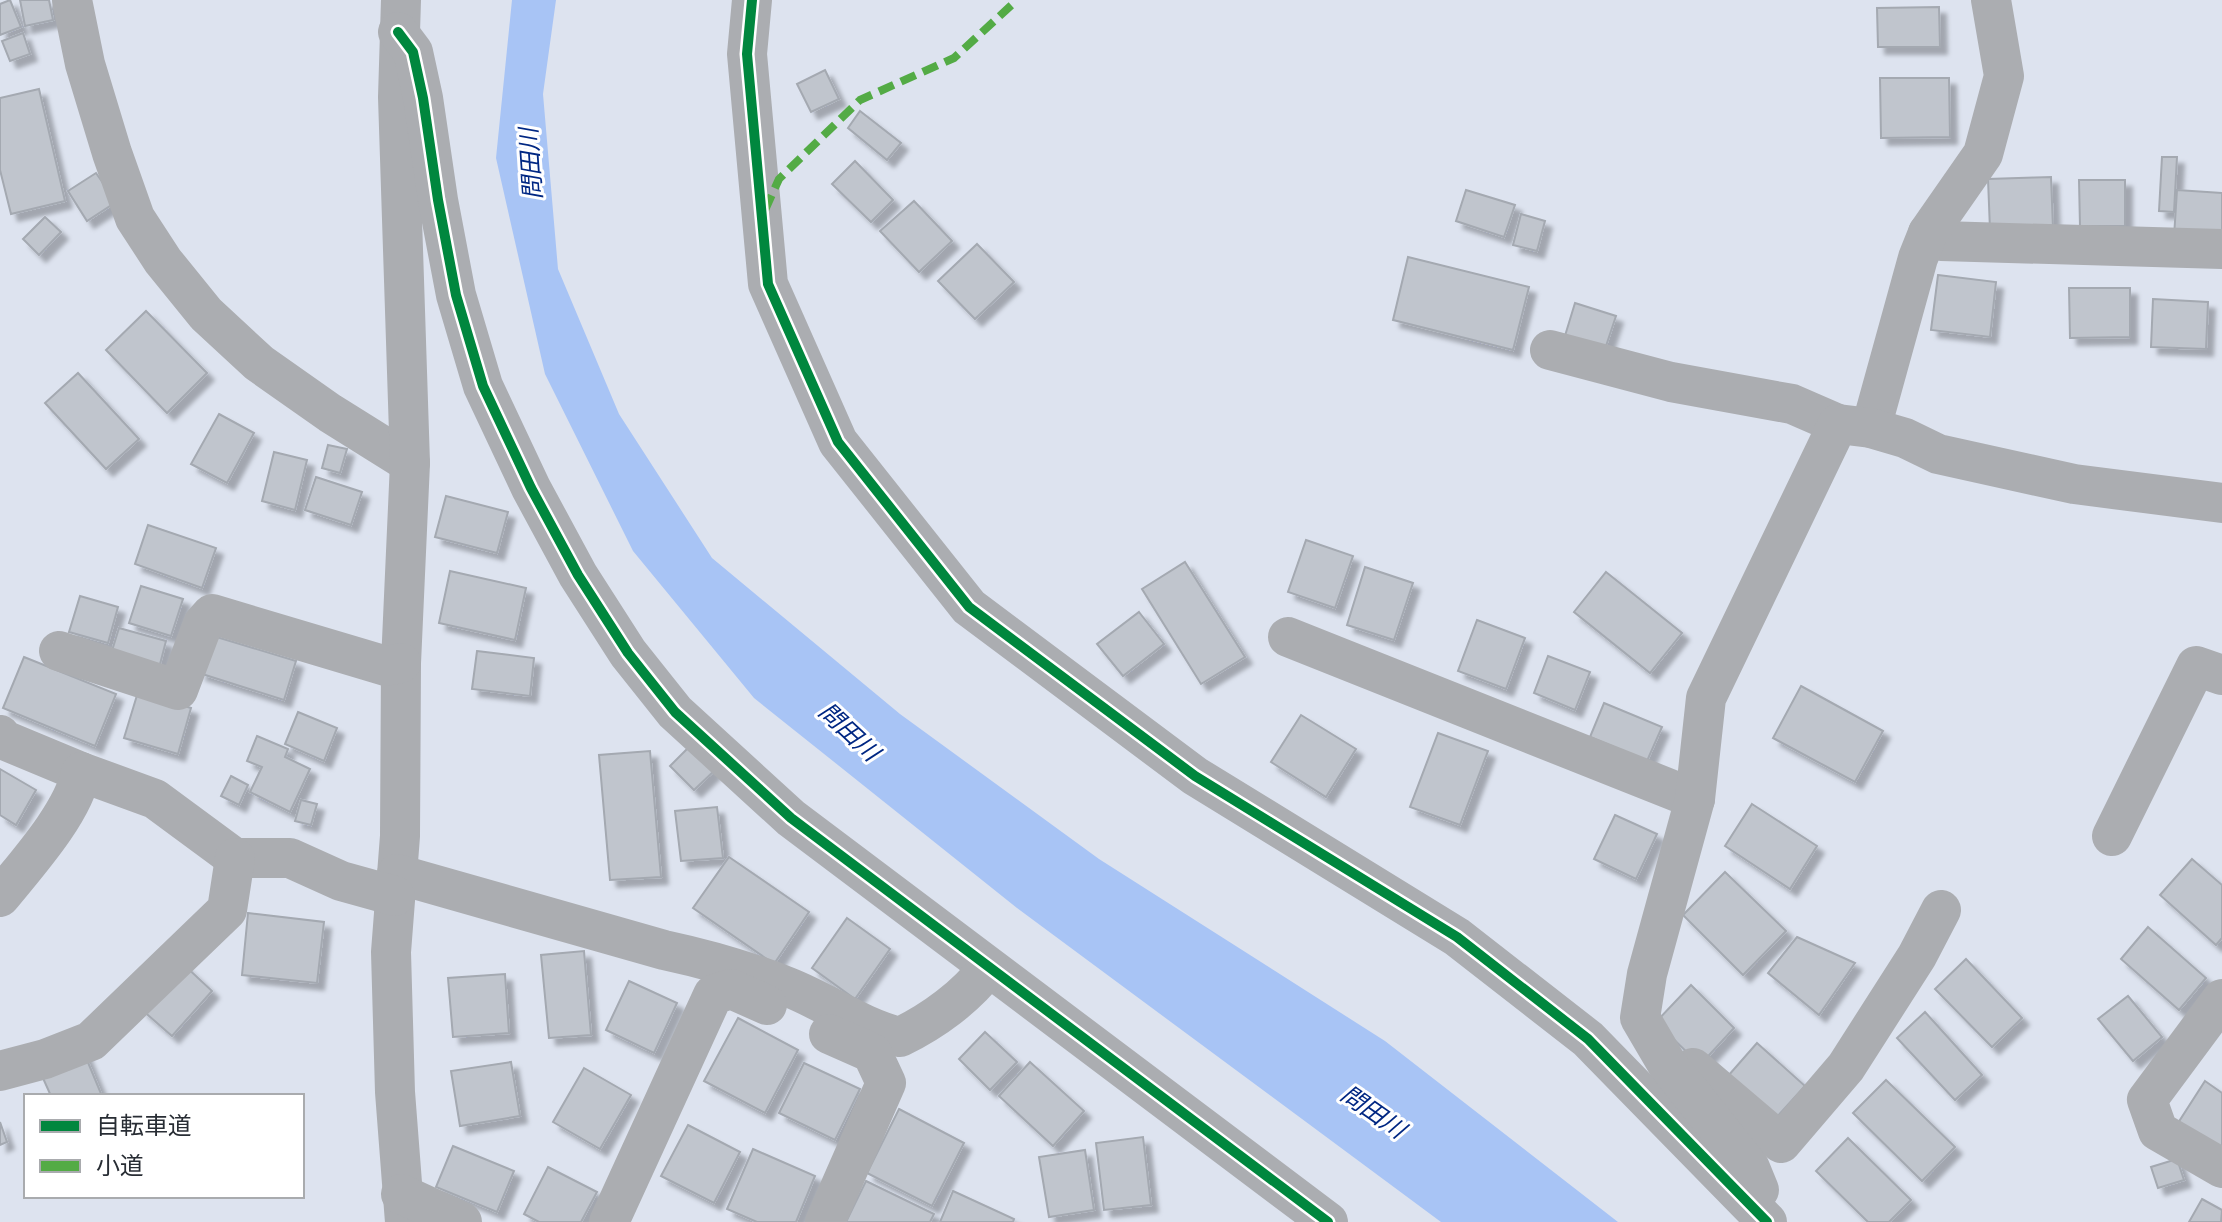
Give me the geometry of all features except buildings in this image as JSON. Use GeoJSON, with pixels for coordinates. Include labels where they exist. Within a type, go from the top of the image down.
{"type":"FeatureCollection","features":[{"type":"Feature","properties":{"kind":"street"},"geometry":{"type":"LineString","coordinates":[[72,0],[85,64],[112,153],[135,218],[163,261],[206,314],[259,363],[330,413],[410,463]]}},
{"type":"Feature","properties":{"kind":"street"},"geometry":{"type":"LineString","coordinates":[[752,0],[747,54],[768,284],[838,442],[969,607],[1195,776],[1457,937],[1588,1039],[1769,1222]]}},
{"type":"Feature","properties":{"kind":"street"},"geometry":{"type":"LineString","coordinates":[[1769,1222],[1750,1168],[1667,1064],[1640,1018],[1647,974],[1695,799],[1706,698],[1854,426],[1928,233],[1983,154],[2004,76],[1991,0]]}},
{"type":"Feature","properties":{"kind":"street"},"geometry":{"type":"LineString","coordinates":[[399,16],[399,157],[410,463],[401,663],[400,836],[391,952],[395,1092],[403,1208],[462,1222]]}},
{"type":"Feature","properties":{"kind":"street"},"geometry":{"type":"LineString","coordinates":[[399,16],[413,52],[423,98],[456,295],[483,386],[531,488],[586,588],[628,653],[675,712],[791,818],[1328,1222]]}},
{"type":"Feature","properties":{"kind":"street"},"geometry":{"type":"LineString","coordinates":[[1928,233],[1941,241],[2222,249]]}},
{"type":"Feature","properties":{"kind":"street"},"geometry":{"type":"LineString","coordinates":[[1550,350],[1671,382],[1792,404],[1854,426],[1905,438],[1938,454],[2074,484],[2222,503]]}},
{"type":"Feature","properties":{"kind":"street"},"geometry":{"type":"LineString","coordinates":[[59,651],[178,690],[203,624],[212,614],[386,666],[401,663]]}},
{"type":"Feature","properties":{"kind":"street"},"geometry":{"type":"LineString","coordinates":[[1288,637],[1695,799]]}},
{"type":"Feature","properties":{"kind":"street"},"geometry":{"type":"LineString","coordinates":[[2112,836],[2196,666],[2222,675]]}},
{"type":"Feature","properties":{"kind":"street"},"geometry":{"type":"LineString","coordinates":[[0,735],[4,740],[81,772],[155,799],[235,858],[290,858],[341,881],[396,885],[704,958],[789,987],[881,1032],[900,1037],[923,1026],[977,983],[988,968]]}},
{"type":"Feature","properties":{"kind":"street"},"geometry":{"type":"LineString","coordinates":[[0,897],[43,842],[78,789],[81,772]]}},
{"type":"Feature","properties":{"kind":"street"},"geometry":{"type":"LineString","coordinates":[[0,1071],[45,1059],[91,1041],[227,910],[235,858]]}},
{"type":"Feature","properties":{"kind":"street"},"geometry":{"type":"LineString","coordinates":[[1667,1064],[1690,1065],[1781,1143],[1846,1067],[1917,956],[1941,910]]}},
{"type":"Feature","properties":{"kind":"street"},"geometry":{"type":"LineString","coordinates":[[609,1222],[713,995],[731,989],[872,1053],[886,1083],[825,1222]]}},
{"type":"Feature","properties":{"kind":"street"},"geometry":{"type":"LineString","coordinates":[[2222,999],[2147,1100],[2158,1131],[2222,1168]]}},
{"type":"Feature","properties":{"kind":"water","name":"問田川"},"geometry":{"type":"Polygon","coordinates":[[[512,0],[556,0],[543,94],[558,269],[619,414],[712,558],[900,714],[1099,859],[1385,1041],[1618,1222],[1441,1222],[1017,908],[754,698],[633,551],[545,374],[496,158],[512,0]]]}},
{"type":"Feature","properties":{"kind":"marked path"},"geometry":{"type":"LineString","coordinates":[[765,210],[779,179],[860,100],[954,58],[1017,0]]}},
{"type":"Feature","properties":{"kind":"cycle path"},"geometry":{"type":"LineString","coordinates":[[752,0],[747,54],[768,284],[838,442],[969,607],[1195,776],[1457,937],[1588,1039],[1767,1222]]}},
{"type":"Feature","properties":{"kind":"cycle path"},"geometry":{"type":"LineString","coordinates":[[398,32],[413,52],[456,295],[483,386],[531,488],[578,575],[628,653],[675,712],[791,818],[1328,1222]]}}]}
